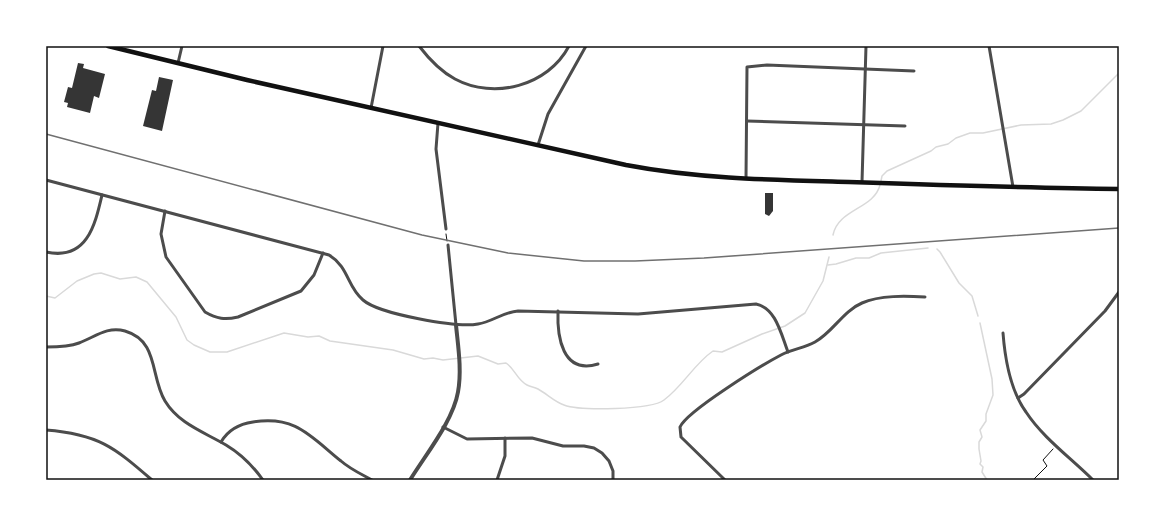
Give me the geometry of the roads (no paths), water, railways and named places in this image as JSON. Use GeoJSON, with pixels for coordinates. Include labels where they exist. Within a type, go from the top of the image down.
{"type":"FeatureCollection","features":[{"type":"Feature","properties":{"kind":"main road"},"geometry":{"type":"LineString","coordinates":[[108,46],[132,49],[178,63],[371,108],[652,170],[681,174],[746,178],[988,187],[1119,189]]}},
{"type":"Feature","properties":{"kind":"street"},"geometry":{"type":"LineString","coordinates":[[178,63],[182,46]]}},
{"type":"Feature","properties":{"kind":"street"},"geometry":{"type":"LineString","coordinates":[[371,108],[384,46]]}},
{"type":"Feature","properties":{"kind":"street"},"geometry":{"type":"LineString","coordinates":[[420,46],[435,65],[455,79],[476,87],[498,89],[520,86],[540,77],[560,60],[569,46]]}},
{"type":"Feature","properties":{"kind":"street"},"geometry":{"type":"LineString","coordinates":[[538,145],[548,114],[586,46]]}},
{"type":"Feature","properties":{"kind":"street"},"geometry":{"type":"LineString","coordinates":[[862,182],[866,46]]}},
{"type":"Feature","properties":{"kind":"street"},"geometry":{"type":"LineString","coordinates":[[990,46],[1013,187]]}},
{"type":"Feature","properties":{"kind":"street"},"geometry":{"type":"LineString","coordinates":[[746,178],[747,67],[767,65],[914,71]]}},
{"type":"Feature","properties":{"kind":"street"},"geometry":{"type":"LineString","coordinates":[[747,121],[905,126]]}},
{"type":"Feature","properties":{"kind":"street"},"geometry":{"type":"LineString","coordinates":[[438,123],[436,148],[446,229]]}},
{"type":"Feature","properties":{"kind":"street"},"geometry":{"type":"LineString","coordinates":[[46,180],[323,253],[341,264],[358,295],[368,304],[386,310],[456,324],[484,323],[512,312],[647,313],[750,303],[766,307],[776,322],[788,352]]}},
{"type":"Feature","properties":{"kind":"street"},"geometry":{"type":"LineString","coordinates":[[46,252],[66,252],[78,247],[86,239],[93,229],[102,195]]}},
{"type":"Feature","properties":{"kind":"street"},"geometry":{"type":"LineString","coordinates":[[165,211],[161,234],[166,257],[205,312],[214,317],[229,319],[238,317],[301,291],[314,275],[323,253]]}},
{"type":"Feature","properties":{"kind":"street"},"geometry":{"type":"LineString","coordinates":[[410,480],[443,427],[457,399],[460,380],[459,355],[448,245]]}},
{"type":"Feature","properties":{"kind":"street"},"geometry":{"type":"LineString","coordinates":[[1018,398],[1024,394],[1105,311],[1119,292]]}},
{"type":"Feature","properties":{"kind":"street"},"geometry":{"type":"LineString","coordinates":[[725,480],[684,440],[679,430],[684,420],[702,405],[788,352],[815,342],[852,309],[863,303],[898,297],[925,297]]}},
{"type":"Feature","properties":{"kind":"street"},"geometry":{"type":"LineString","coordinates":[[558,312],[559,337],[566,354],[581,364],[598,364]]}},
{"type":"Feature","properties":{"kind":"street"},"geometry":{"type":"LineString","coordinates":[[46,347],[72,345],[111,330],[124,331],[137,336],[147,346],[150,352],[159,387],[170,407],[190,426],[220,442],[245,460],[264,480]]}},
{"type":"Feature","properties":{"kind":"street"},"geometry":{"type":"LineString","coordinates":[[1003,333],[1009,370],[1018,398],[1030,418],[1093,480]]}},
{"type":"Feature","properties":{"kind":"street"},"geometry":{"type":"LineString","coordinates":[[220,442],[227,433],[242,425],[262,421],[284,423],[298,427],[311,434],[347,465],[372,480]]}},
{"type":"Feature","properties":{"kind":"street"},"geometry":{"type":"LineString","coordinates":[[443,427],[467,439],[532,438],[563,446],[584,446],[594,448],[602,453],[609,461],[613,471],[613,480]]}},
{"type":"Feature","properties":{"kind":"street"},"geometry":{"type":"LineString","coordinates":[[46,430],[74,433],[100,440],[122,454],[152,480]]}},
{"type":"Feature","properties":{"kind":"street"},"geometry":{"type":"LineString","coordinates":[[496,480],[505,456],[505,438]]}},
{"type":"Feature","properties":{"kind":"waterway"},"geometry":{"type":"LineString","coordinates":[[881,181],[882,176],[887,171],[931,151],[936,147],[948,144],[956,138],[970,133],[983,133],[1021,125],[1051,124],[1063,120],[1081,111],[1119,73]]}},
{"type":"Feature","properties":{"kind":"waterway"},"geometry":{"type":"LineString","coordinates":[[833,235],[836,226],[848,214],[864,205],[871,199],[880,185]]}},
{"type":"Feature","properties":{"kind":"waterway"},"geometry":{"type":"LineString","coordinates":[[828,265],[856,258],[869,258],[881,253],[928,248]]}},
{"type":"Feature","properties":{"kind":"waterway"},"geometry":{"type":"LineString","coordinates":[[937,249],[959,283],[972,296],[978,316]]}},
{"type":"Feature","properties":{"kind":"waterway"},"geometry":{"type":"LineString","coordinates":[[46,296],[55,298],[77,281],[94,274],[101,273],[120,279],[136,277],[147,282],[176,317],[187,340],[210,352],[227,352],[284,333],[308,337],[319,336],[330,341],[393,350],[424,359],[433,358],[443,360],[478,356],[498,364],[506,363],[528,386],[538,389],[564,405],[599,409],[631,408],[645,406],[664,400],[700,362],[713,351],[722,352],[762,334],[785,326],[805,313],[823,281],[829,257]]}},
{"type":"Feature","properties":{"kind":"waterway"},"geometry":{"type":"LineString","coordinates":[[980,323],[992,379],[993,395],[986,414],[986,421],[980,430],[982,437],[979,442],[980,464],[983,467],[982,472],[987,480]]}},
{"type":"Feature","properties":{"kind":"railway"},"geometry":{"type":"LineString","coordinates":[[46,134],[422,235],[508,253],[584,261],[635,261],[704,258],[1119,228]]}}]}
